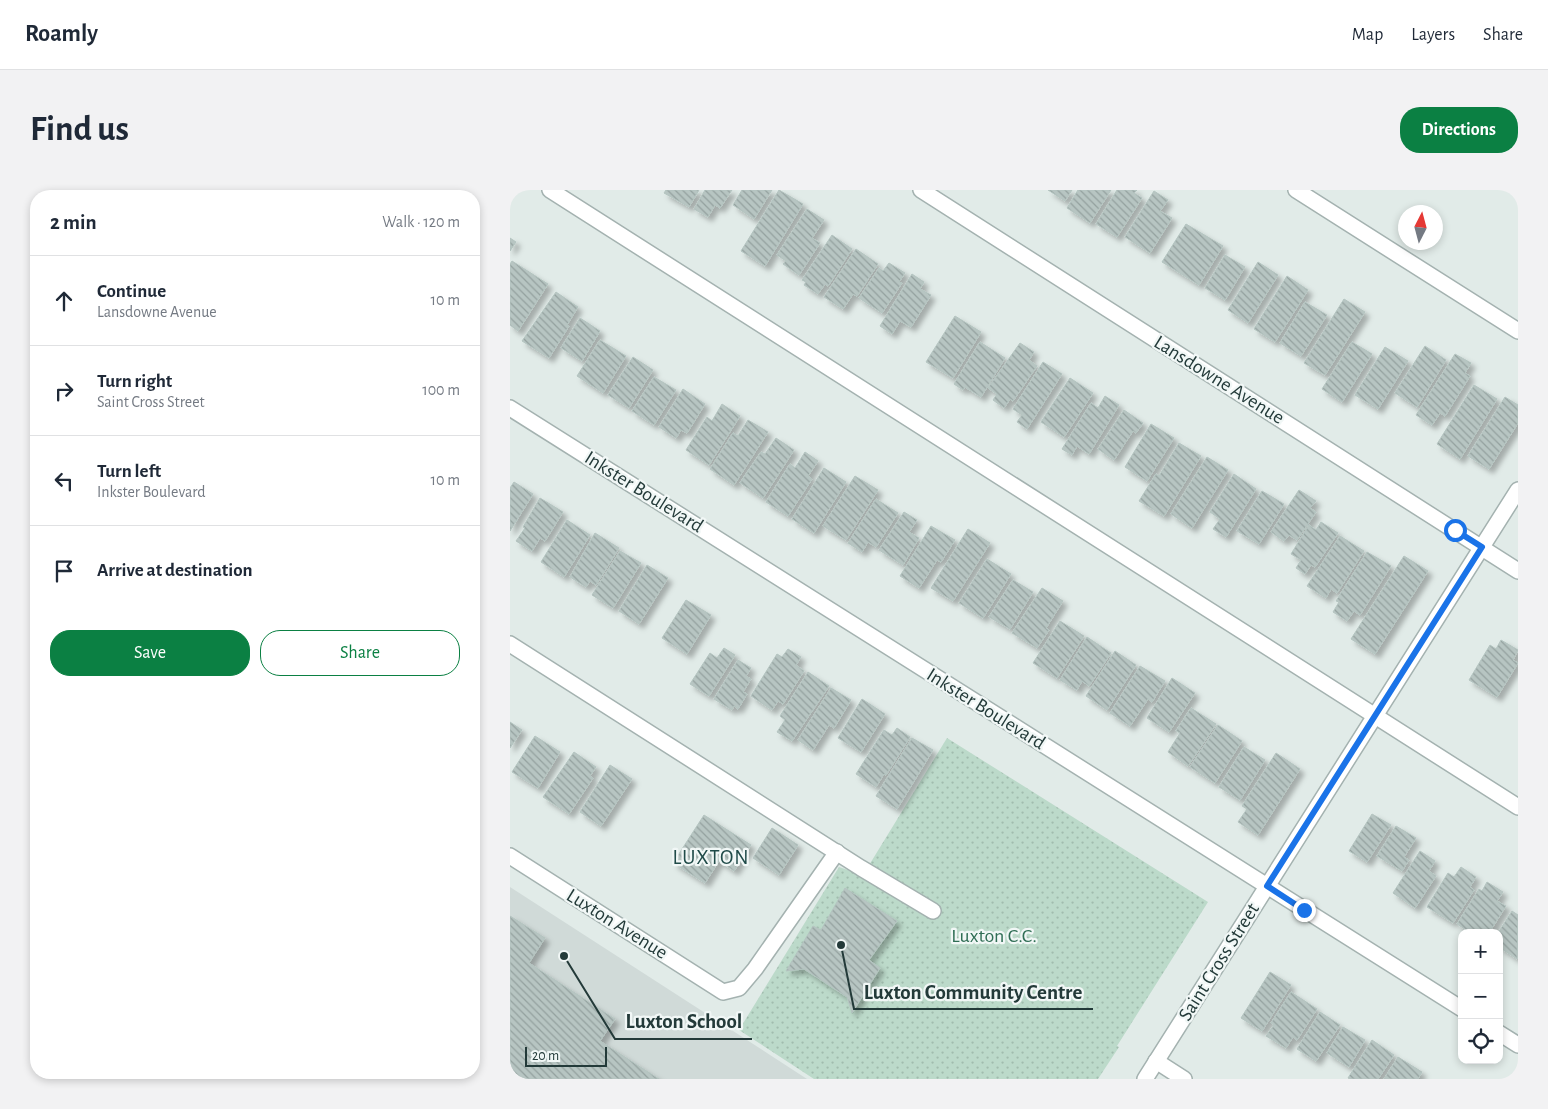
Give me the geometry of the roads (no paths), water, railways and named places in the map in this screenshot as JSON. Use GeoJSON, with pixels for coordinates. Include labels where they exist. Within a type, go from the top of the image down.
{"type":"FeatureCollection","features":[{"type":"Feature","properties":{"kind":"street"},"geometry":{"type":"LineString","coordinates":[[550,190],[1518,807]]}},
{"type":"Feature","properties":{"kind":"street","name":"Lansdowne Avenue"},"geometry":{"type":"LineString","coordinates":[[920,190],[1518,570]]}},
{"type":"Feature","properties":{"kind":"street"},"geometry":{"type":"LineString","coordinates":[[1296,190],[1518,331]]}},
{"type":"Feature","properties":{"kind":"street","name":"Inkster Boulevard"},"geometry":{"type":"LineString","coordinates":[[510,408],[1458,1006]]}},
{"type":"Feature","properties":{"kind":"street","name":"Saint Cross Street"},"geometry":{"type":"LineString","coordinates":[[1145,1079],[1518,490]]}},
{"type":"Feature","properties":{"kind":"street"},"geometry":{"type":"LineString","coordinates":[[510,644],[933,912]]}},
{"type":"Feature","properties":{"kind":"street","name":"Luxton Avenue"},"geometry":{"type":"LineString","coordinates":[[510,856],[723,992],[739,988],[755,969],[837,852]]}},
{"type":"Feature","properties":{"kind":"street"},"geometry":{"type":"LineString","coordinates":[[1503,1036],[1518,1045]]}},
{"type":"Feature","properties":{"kind":"street"},"geometry":{"type":"LineString","coordinates":[[1156,1061],[1184,1079]]}},
{"type":"Feature","properties":{"kind":"place","name":"Luxton Community Centre"},"geometry":{"type":"Point","coordinates":[841,945]}},
{"type":"Feature","properties":{"kind":"place","name":"Luxton School"},"geometry":{"type":"Point","coordinates":[564,956]}},
{"type":"Feature","properties":{"kind":"district","name":"LUXTON"},"geometry":{"type":"Point","coordinates":[711,857]}},
{"type":"Feature","properties":{"kind":"park label","name":"Luxton C.C."},"geometry":{"type":"Point","coordinates":[994,936]}}]}
